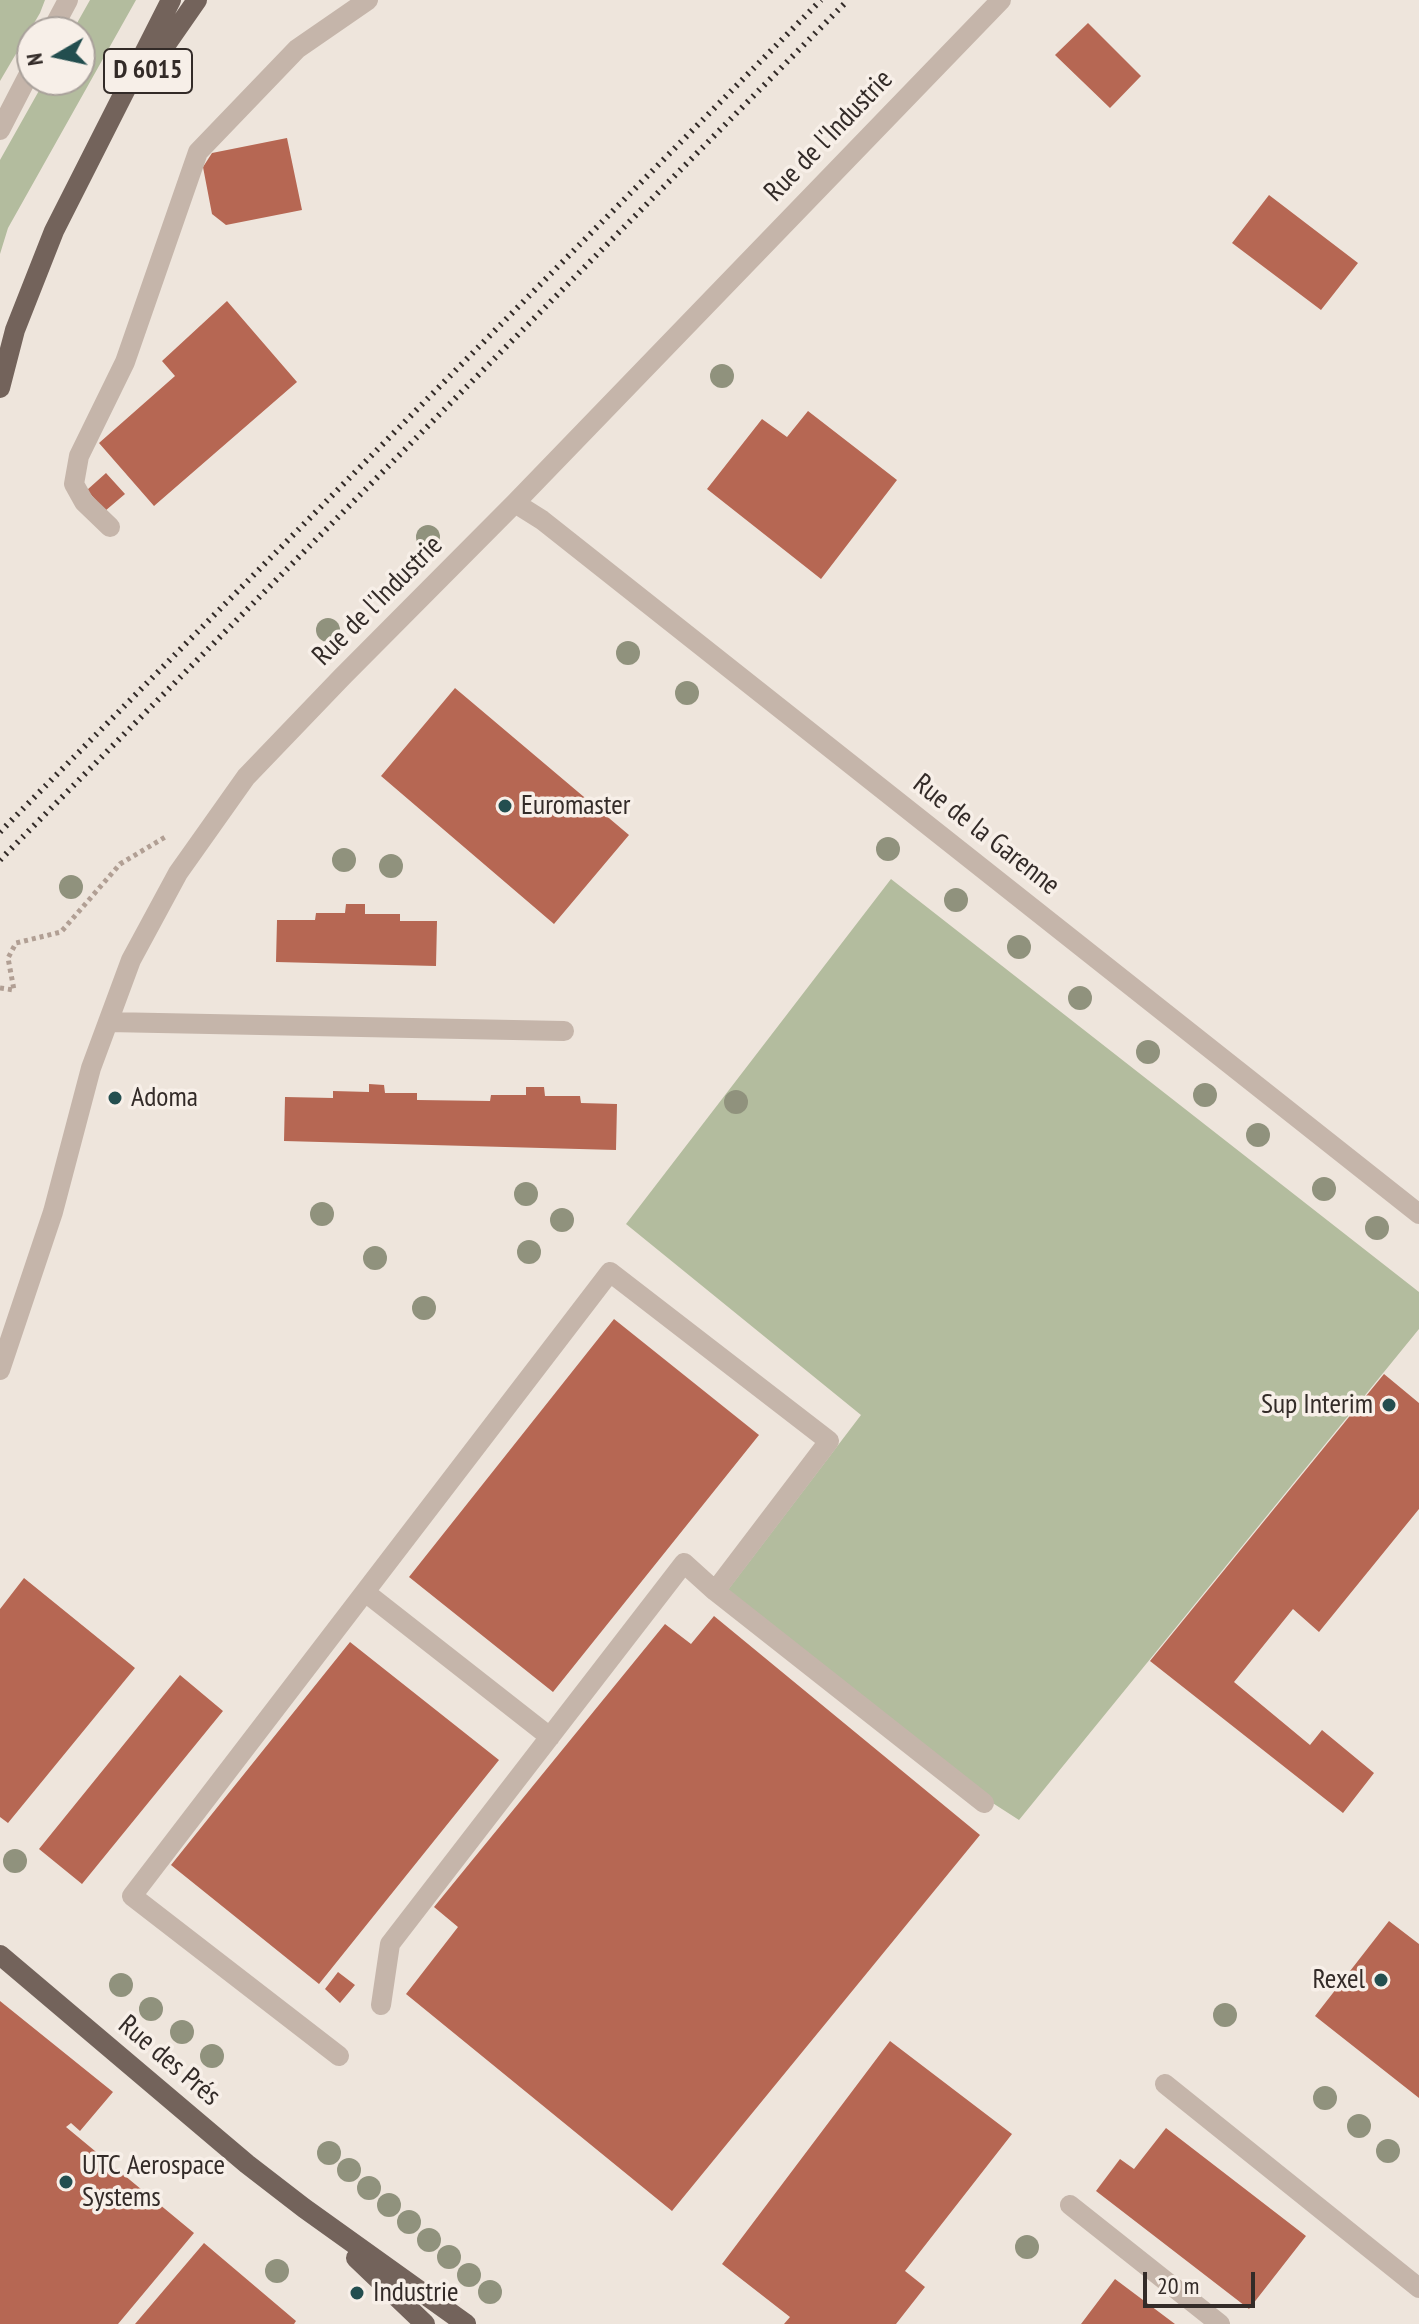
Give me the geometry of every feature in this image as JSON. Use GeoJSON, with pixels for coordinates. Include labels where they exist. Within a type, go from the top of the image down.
{"type":"FeatureCollection","features":[{"type":"Feature","properties":{"kind":"main road","name":"D 6015"},"geometry":{"type":"LineString","coordinates":[[0,388],[15,330],[54,231],[171,0]]}},
{"type":"Feature","properties":{"kind":"main road","name":"D 6015"},"geometry":{"type":"LineString","coordinates":[[99,141],[197,0]]}},
{"type":"Feature","properties":{"kind":"main road","name":"Rue des Prés"},"geometry":{"type":"LineString","coordinates":[[0,1955],[226,2147],[304,2208],[466,2324]]}},
{"type":"Feature","properties":{"kind":"main road","name":"Rue des Prés"},"geometry":{"type":"LineString","coordinates":[[304,2208],[425,2324]]}},
{"type":"Feature","properties":{"kind":"street"},"geometry":{"type":"LineString","coordinates":[[110,527],[84,502],[74,484],[79,456],[125,362],[198,152],[297,49],[368,0]]}},
{"type":"Feature","properties":{"kind":"street","name":"Rue de l'Industrie"},"geometry":{"type":"LineString","coordinates":[[0,1370],[53,1212],[91,1068],[131,960],[178,873],[246,777],[1001,0]]}},
{"type":"Feature","properties":{"kind":"street"},"geometry":{"type":"LineString","coordinates":[[0,130],[18,96]]}},
{"type":"Feature","properties":{"kind":"street","name":"Rue de la Garenne"},"geometry":{"type":"LineString","coordinates":[[515,503],[555,529],[1419,1214]]}},
{"type":"Feature","properties":{"kind":"street"},"geometry":{"type":"LineString","coordinates":[[108,1022],[564,1031]]}},
{"type":"Feature","properties":{"kind":"street"},"geometry":{"type":"LineString","coordinates":[[339,2056],[132,1896],[610,1272],[829,1441],[715,1591]]}},
{"type":"Feature","properties":{"kind":"street"},"geometry":{"type":"LineString","coordinates":[[381,2005],[390,1944],[684,1563],[715,1591],[984,1803]]}},
{"type":"Feature","properties":{"kind":"street"},"geometry":{"type":"LineString","coordinates":[[365,1592],[550,1737]]}},
{"type":"Feature","properties":{"kind":"street"},"geometry":{"type":"LineString","coordinates":[[1165,2084],[1419,2288]]}},
{"type":"Feature","properties":{"kind":"street"},"geometry":{"type":"LineString","coordinates":[[1070,2205],[1220,2324]]}},
{"type":"Feature","properties":{"kind":"path"},"geometry":{"type":"LineString","coordinates":[[0,988],[14,990],[8,958],[16,943],[61,932],[120,864],[169,835]]}},
{"type":"Feature","properties":{"kind":"green space"},"geometry":{"type":"Polygon","coordinates":[[[0,0],[45,0],[38,16],[16,16],[16,54],[0,81],[0,0]]]}},
{"type":"Feature","properties":{"kind":"green space"},"geometry":{"type":"Polygon","coordinates":[[[90,0],[136,0],[96,71],[96,16],[81,16],[90,0]]]}},
{"type":"Feature","properties":{"kind":"green space"},"geometry":{"type":"Polygon","coordinates":[[[36,96],[82,96],[8,228],[0,254],[0,160],[36,96]]]}},
{"type":"Feature","properties":{"kind":"green space"},"geometry":{"type":"Polygon","coordinates":[[[891,879],[1419,1292],[1419,1329],[1019,1820],[974,1791],[727,1591],[861,1415],[626,1224],[891,879]]]}},
{"type":"Feature","properties":{"kind":"building"},"geometry":{"type":"Polygon","coordinates":[[[1088,23],[1141,76],[1110,108],[1055,55],[1088,23]]]}},
{"type":"Feature","properties":{"kind":"building"},"geometry":{"type":"Polygon","coordinates":[[[287,138],[302,210],[226,225],[212,214],[203,167],[212,153],[287,138]]]}},
{"type":"Feature","properties":{"kind":"building"},"geometry":{"type":"Polygon","coordinates":[[[1269,195],[1358,263],[1321,310],[1232,243],[1269,195]]]}},
{"type":"Feature","properties":{"kind":"building"},"geometry":{"type":"Polygon","coordinates":[[[227,301],[297,382],[154,506],[99,443],[175,376],[162,361],[227,301]]]}},
{"type":"Feature","properties":{"kind":"building"},"geometry":{"type":"Polygon","coordinates":[[[808,411],[897,480],[821,579],[707,489],[762,419],[787,437],[808,411]]]}},
{"type":"Feature","properties":{"kind":"building"},"geometry":{"type":"Polygon","coordinates":[[[106,473],[125,494],[105,511],[87,490],[106,473]]]}},
{"type":"Feature","properties":{"kind":"building","name":"Euromaster"},"geometry":{"type":"Polygon","coordinates":[[[455,688],[629,835],[554,924],[381,776],[455,688]]]}},
{"type":"Feature","properties":{"kind":"building"},"geometry":{"type":"Polygon","coordinates":[[[346,904],[365,904],[365,914],[400,914],[400,921],[437,921],[436,966],[276,962],[277,920],[315,920],[316,913],[345,913],[346,904]]]}},
{"type":"Feature","properties":{"kind":"building"},"geometry":{"type":"Polygon","coordinates":[[[369,1084],[384,1085],[385,1093],[417,1093],[417,1100],[490,1101],[491,1095],[526,1095],[526,1087],[544,1087],[545,1096],[580,1096],[581,1103],[617,1104],[616,1150],[284,1141],[285,1097],[333,1098],[333,1091],[369,1092],[369,1084]]]}},
{"type":"Feature","properties":{"kind":"building"},"geometry":{"type":"Polygon","coordinates":[[[614,1319],[759,1435],[553,1692],[409,1577],[614,1319]]]}},
{"type":"Feature","properties":{"kind":"building"},"geometry":{"type":"Polygon","coordinates":[[[1384,1374],[1419,1403],[1419,1509],[1319,1632],[1293,1609],[1234,1682],[1310,1745],[1322,1730],[1374,1773],[1343,1813],[1150,1661],[1384,1374]]]}},
{"type":"Feature","properties":{"kind":"building"},"geometry":{"type":"Polygon","coordinates":[[[24,1578],[135,1668],[8,1823],[0,1817],[0,1609],[24,1578]]]}},
{"type":"Feature","properties":{"kind":"building"},"geometry":{"type":"Polygon","coordinates":[[[714,1616],[980,1835],[672,2211],[406,1994],[458,1927],[434,1907],[665,1624],[691,1644],[714,1616]]]}},
{"type":"Feature","properties":{"kind":"building"},"geometry":{"type":"Polygon","coordinates":[[[350,1642],[499,1760],[319,1984],[171,1865],[350,1642]]]}},
{"type":"Feature","properties":{"kind":"building"},"geometry":{"type":"Polygon","coordinates":[[[180,1675],[223,1711],[82,1884],[39,1849],[180,1675]]]}},
{"type":"Feature","properties":{"kind":"building","name":"Rexel"},"geometry":{"type":"Polygon","coordinates":[[[1389,1921],[1419,1944],[1419,2098],[1315,2016],[1389,1921]]]}},
{"type":"Feature","properties":{"kind":"building"},"geometry":{"type":"Polygon","coordinates":[[[338,1972],[355,1985],[340,2003],[325,1989],[338,1972]]]}},
{"type":"Feature","properties":{"kind":"building","name":"UTC Aerospace Systems"},"geometry":{"type":"Polygon","coordinates":[[[0,2001],[113,2092],[80,2131],[71,2123],[66,2127],[194,2233],[118,2324],[0,2324],[0,2001]]]}},
{"type":"Feature","properties":{"kind":"building"},"geometry":{"type":"Polygon","coordinates":[[[890,2041],[1012,2134],[905,2271],[925,2287],[896,2324],[784,2324],[790,2317],[722,2264],[890,2041]]]}},
{"type":"Feature","properties":{"kind":"building"},"geometry":{"type":"Polygon","coordinates":[[[1166,2128],[1306,2236],[1249,2309],[1096,2191],[1120,2159],[1134,2169],[1166,2128]]]}},
{"type":"Feature","properties":{"kind":"building"},"geometry":{"type":"Polygon","coordinates":[[[204,2243],[296,2321],[294,2324],[135,2324],[204,2243]]]}},
{"type":"Feature","properties":{"kind":"building"},"geometry":{"type":"Polygon","coordinates":[[[1115,2279],[1175,2324],[1081,2324],[1115,2279]]]}},
{"type":"Feature","properties":{"kind":"railway"},"geometry":{"type":"LineString","coordinates":[[0,832],[821,0]]}},
{"type":"Feature","properties":{"kind":"railway"},"geometry":{"type":"LineString","coordinates":[[0,860],[848,0]]}},
{"type":"Feature","properties":{"kind":"place","name":"Euromaster"},"geometry":{"type":"Point","coordinates":[505,806]}},
{"type":"Feature","properties":{"kind":"place","name":"Adoma"},"geometry":{"type":"Point","coordinates":[115,1098]}},
{"type":"Feature","properties":{"kind":"place","name":"Sup Interim"},"geometry":{"type":"Point","coordinates":[1389,1405]}},
{"type":"Feature","properties":{"kind":"place","name":"Rexel"},"geometry":{"type":"Point","coordinates":[1381,1980]}},
{"type":"Feature","properties":{"kind":"place","name":"UTC Aerospace Systems"},"geometry":{"type":"Point","coordinates":[66,2182]}},
{"type":"Feature","properties":{"kind":"place","name":"Industrie"},"geometry":{"type":"Point","coordinates":[357,2293]}}]}
